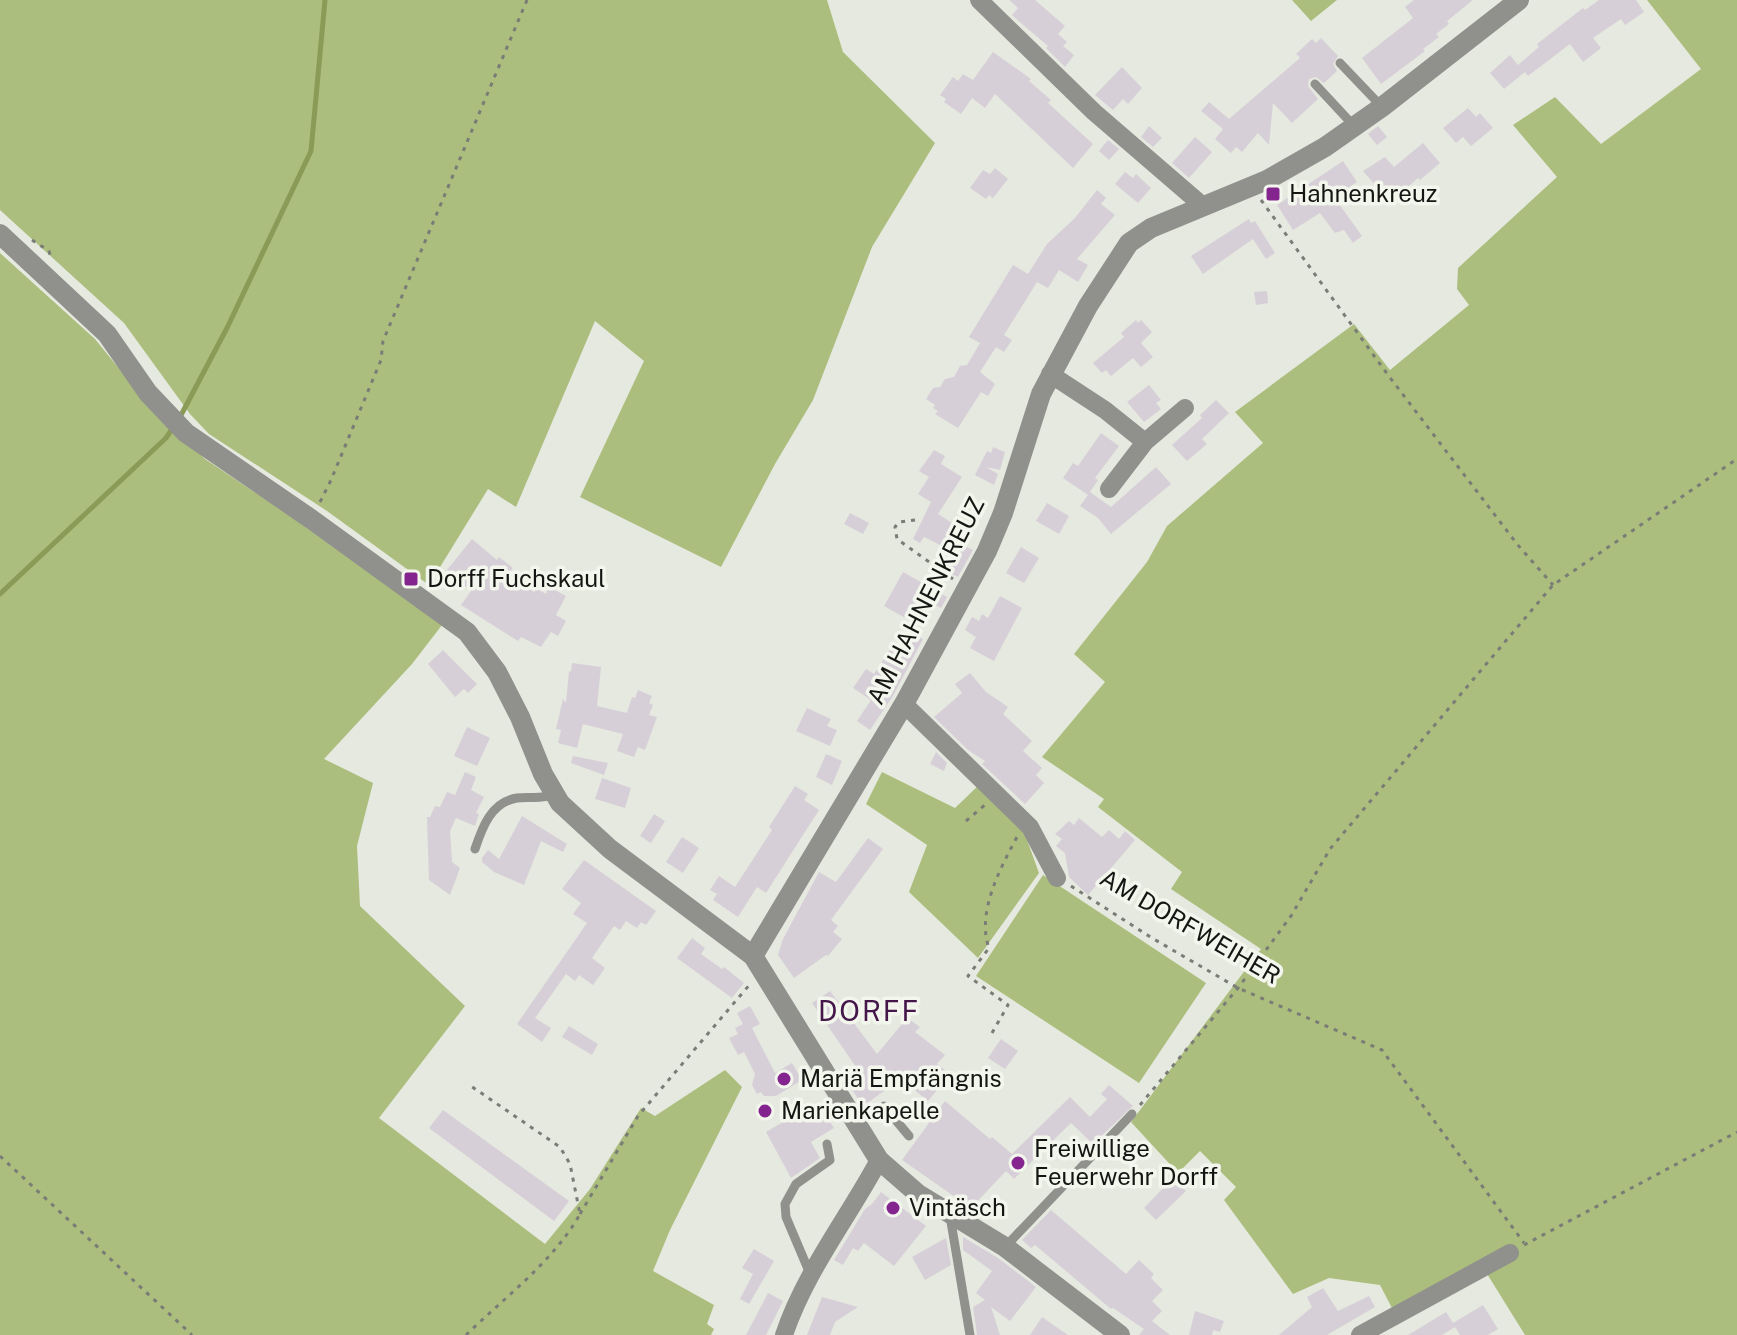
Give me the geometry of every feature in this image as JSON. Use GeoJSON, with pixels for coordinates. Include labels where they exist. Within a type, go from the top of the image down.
{"type":"FeatureCollection","features":[{"type":"Feature","properties":{"kind":"street"},"geometry":{"type":"LineString","coordinates":[[979,0],[1094,112],[1203,206]]}},
{"type":"Feature","properties":{"kind":"street","name":"AM HAHNENKREUZ"},"geometry":{"type":"LineString","coordinates":[[758,964],[987,551],[1050,374],[1088,306],[1129,243],[1151,228],[1253,186],[1303,161],[1382,107],[1519,0]]}},
{"type":"Feature","properties":{"kind":"street"},"geometry":{"type":"LineString","coordinates":[[0,234],[107,334],[167,416],[186,433],[467,632],[497,672],[554,794],[585,828],[610,849],[758,964],[879,1160],[918,1194],[1005,1247],[1120,1335]]}},
{"type":"Feature","properties":{"kind":"street"},"geometry":{"type":"LineString","coordinates":[[1050,374],[1105,410],[1145,442]]}},
{"type":"Feature","properties":{"kind":"street"},"geometry":{"type":"LineString","coordinates":[[1109,489],[1145,442],[1185,408]]}},
{"type":"Feature","properties":{"kind":"street"},"geometry":{"type":"LineString","coordinates":[[904,704],[1030,827],[1057,878]]}},
{"type":"Feature","properties":{"kind":"street"},"geometry":{"type":"LineString","coordinates":[[784,1335],[793,1308],[879,1160]]}},
{"type":"Feature","properties":{"kind":"street"},"geometry":{"type":"LineString","coordinates":[[1360,1335],[1518,1249]]}},
{"type":"Feature","properties":{"kind":"lane"},"geometry":{"type":"LineString","coordinates":[[1340,63],[1382,107]]}},
{"type":"Feature","properties":{"kind":"lane"},"geometry":{"type":"LineString","coordinates":[[1315,84],[1355,127]]}},
{"type":"Feature","properties":{"kind":"lane"},"geometry":{"type":"LineString","coordinates":[[475,849],[483,824],[500,806],[517,798],[537,799],[554,794]]}},
{"type":"Feature","properties":{"kind":"lane"},"geometry":{"type":"LineString","coordinates":[[884,1106],[909,1136]]}},
{"type":"Feature","properties":{"kind":"lane"},"geometry":{"type":"LineString","coordinates":[[1005,1247],[1132,1114]]}},
{"type":"Feature","properties":{"kind":"lane"},"geometry":{"type":"LineString","coordinates":[[811,1276],[786,1217],[785,1204],[796,1184],[830,1160],[827,1144]]}},
{"type":"Feature","properties":{"kind":"lane"},"geometry":{"type":"LineString","coordinates":[[949,1213],[970,1335]]}},
{"type":"Feature","properties":{"kind":"path"},"geometry":{"type":"LineString","coordinates":[[316,510],[381,360],[383,341],[527,0]]}},
{"type":"Feature","properties":{"kind":"path"},"geometry":{"type":"LineString","coordinates":[[1253,186],[1295,250],[1331,294],[1388,375],[1517,544],[1553,585]]}},
{"type":"Feature","properties":{"kind":"path"},"geometry":{"type":"LineString","coordinates":[[1132,1114],[1238,988],[1291,916],[1330,849],[1553,585],[1737,459]]}},
{"type":"Feature","properties":{"kind":"path"},"geometry":{"type":"LineString","coordinates":[[915,520],[899,522],[895,527],[897,539],[939,571],[967,587]]}},
{"type":"Feature","properties":{"kind":"path"},"geometry":{"type":"LineString","coordinates":[[966,821],[995,797]]}},
{"type":"Feature","properties":{"kind":"path"},"geometry":{"type":"LineString","coordinates":[[992,1033],[1008,1005],[968,976],[989,948],[985,936],[998,874],[1022,826]]}},
{"type":"Feature","properties":{"kind":"path","name":"AM DORFWEIHER"},"geometry":{"type":"LineString","coordinates":[[1057,878],[1238,988],[1382,1050],[1518,1249]]}},
{"type":"Feature","properties":{"kind":"path"},"geometry":{"type":"LineString","coordinates":[[466,1335],[541,1263],[574,1225],[638,1116],[758,964]]}},
{"type":"Feature","properties":{"kind":"path"},"geometry":{"type":"LineString","coordinates":[[468,1084],[560,1147],[570,1164],[580,1214]]}},
{"type":"Feature","properties":{"kind":"path"},"geometry":{"type":"LineString","coordinates":[[1518,1249],[1737,1132]]}},
{"type":"Feature","properties":{"kind":"path"},"geometry":{"type":"LineString","coordinates":[[0,1156],[192,1335]]}},
{"type":"Feature","properties":{"kind":"green space"},"geometry":{"type":"Polygon","coordinates":[[[0,0],[827,0],[843,52],[935,143],[872,247],[813,400],[775,464],[721,567],[580,497],[644,361],[595,321],[516,507],[488,489],[429,585],[327,511],[209,434],[190,414],[124,323],[0,210],[0,0]]]}},
{"type":"Feature","properties":{"kind":"green space"},"geometry":{"type":"Polygon","coordinates":[[[1292,0],[1337,0],[1311,21],[1292,0]]]}},
{"type":"Feature","properties":{"kind":"green space"},"geometry":{"type":"Polygon","coordinates":[[[1647,0],[1737,0],[1737,1335],[1525,1335],[1479,1261],[1393,1310],[1380,1285],[1329,1278],[1293,1294],[1224,1200],[1236,1187],[1200,1151],[1178,1173],[1131,1122],[1261,949],[1171,889],[1182,872],[1098,807],[1104,799],[1042,757],[1105,682],[1074,654],[1147,562],[1167,526],[1263,443],[1235,412],[1354,324],[1390,370],[1469,305],[1457,289],[1458,268],[1557,177],[1513,125],[1555,97],[1601,144],[1701,69],[1647,0]]]}},
{"type":"Feature","properties":{"kind":"green space"},"geometry":{"type":"Polygon","coordinates":[[[0,253],[95,339],[138,392],[205,459],[442,625],[412,664],[324,759],[373,783],[357,846],[360,906],[465,1006],[379,1118],[545,1244],[590,1189],[641,1108],[655,1116],[725,1070],[742,1087],[670,1230],[653,1271],[714,1305],[707,1324],[714,1329],[711,1335],[0,1335],[0,253]]]}},
{"type":"Feature","properties":{"kind":"green space"},"geometry":{"type":"Polygon","coordinates":[[[882,772],[955,808],[981,783],[1022,826],[1039,873],[978,958],[909,892],[927,845],[866,804],[882,772]]]}},
{"type":"Feature","properties":{"kind":"green space"},"geometry":{"type":"Polygon","coordinates":[[[1043,875],[1206,983],[1139,1083],[976,976],[1043,875]]]}},
{"type":"Feature","properties":{"kind":"building"},"geometry":{"type":"Polygon","coordinates":[[[1009,0],[1035,0],[1065,26],[1058,34],[1067,42],[1063,46],[1074,55],[1065,67],[1046,48],[1048,46],[1012,15],[1018,8],[1009,0]]]}},
{"type":"Feature","properties":{"kind":"building"},"geometry":{"type":"Polygon","coordinates":[[[1414,0],[1473,0],[1447,21],[1449,24],[1436,34],[1439,37],[1423,49],[1425,51],[1381,84],[1362,58],[1413,18],[1405,7],[1414,0]]]}},
{"type":"Feature","properties":{"kind":"building"},"geometry":{"type":"Polygon","coordinates":[[[1599,0],[1636,0],[1644,12],[1625,25],[1621,19],[1593,38],[1601,48],[1583,62],[1570,44],[1528,76],[1525,72],[1504,89],[1490,73],[1510,55],[1518,65],[1539,47],[1537,44],[1583,8],[1585,10],[1599,0]]]}},
{"type":"Feature","properties":{"kind":"building"},"geometry":{"type":"Polygon","coordinates":[[[1321,38],[1338,56],[1333,64],[1337,71],[1324,83],[1316,77],[1309,79],[1308,86],[1318,99],[1292,123],[1273,103],[1269,145],[1258,133],[1242,152],[1236,147],[1231,153],[1215,139],[1223,129],[1201,111],[1209,102],[1229,119],[1300,58],[1296,54],[1312,39],[1316,43],[1321,38]]]}},
{"type":"Feature","properties":{"kind":"building"},"geometry":{"type":"Polygon","coordinates":[[[993,52],[1031,79],[1029,81],[1051,100],[1048,103],[1093,144],[1073,168],[995,94],[985,108],[972,98],[961,114],[944,102],[946,99],[940,95],[953,77],[958,81],[963,74],[973,80],[993,52]]]}},
{"type":"Feature","properties":{"kind":"building"},"geometry":{"type":"Polygon","coordinates":[[[1122,67],[1142,88],[1128,104],[1123,99],[1113,110],[1095,95],[1122,67]]]}},
{"type":"Feature","properties":{"kind":"building"},"geometry":{"type":"Polygon","coordinates":[[[1468,108],[1476,117],[1480,113],[1493,128],[1471,146],[1463,137],[1456,143],[1443,128],[1468,108]]]}},
{"type":"Feature","properties":{"kind":"building"},"geometry":{"type":"Polygon","coordinates":[[[1149,126],[1162,138],[1153,147],[1141,137],[1149,126]]]}},
{"type":"Feature","properties":{"kind":"building"},"geometry":{"type":"Polygon","coordinates":[[[1378,126],[1387,137],[1377,145],[1368,134],[1378,126]]]}},
{"type":"Feature","properties":{"kind":"building"},"geometry":{"type":"Polygon","coordinates":[[[1195,137],[1212,152],[1189,178],[1172,163],[1195,137]]]}},
{"type":"Feature","properties":{"kind":"building"},"geometry":{"type":"Polygon","coordinates":[[[1108,140],[1119,149],[1109,160],[1099,151],[1108,140]]]}},
{"type":"Feature","properties":{"kind":"building"},"geometry":{"type":"Polygon","coordinates":[[[1423,143],[1440,163],[1390,202],[1363,171],[1385,157],[1394,167],[1423,143]]]}},
{"type":"Feature","properties":{"kind":"building"},"geometry":{"type":"Polygon","coordinates":[[[1343,161],[1357,182],[1334,197],[1362,236],[1353,243],[1344,230],[1335,233],[1320,213],[1293,230],[1277,205],[1343,161]]]}},
{"type":"Feature","properties":{"kind":"building"},"geometry":{"type":"Polygon","coordinates":[[[995,168],[1008,179],[993,198],[989,195],[986,199],[970,188],[983,170],[990,174],[995,168]]]}},
{"type":"Feature","properties":{"kind":"building"},"geometry":{"type":"Polygon","coordinates":[[[1125,172],[1133,178],[1136,174],[1151,188],[1138,203],[1115,184],[1125,172]]]}},
{"type":"Feature","properties":{"kind":"building"},"geometry":{"type":"Polygon","coordinates":[[[1097,190],[1106,198],[1101,204],[1115,215],[1077,259],[1088,265],[1078,282],[1059,270],[1048,288],[1037,282],[1004,335],[1012,340],[1004,352],[996,347],[980,372],[995,384],[988,396],[981,392],[958,428],[935,414],[938,411],[933,408],[935,405],[926,399],[933,388],[940,387],[945,379],[954,377],[960,366],[967,365],[980,343],[969,337],[1013,265],[1028,274],[1047,244],[1075,218],[1097,190]]]}},
{"type":"Feature","properties":{"kind":"building"},"geometry":{"type":"Polygon","coordinates":[[[1249,219],[1251,223],[1255,221],[1275,253],[1266,259],[1253,239],[1203,274],[1191,256],[1249,219]]]}},
{"type":"Feature","properties":{"kind":"building"},"geometry":{"type":"Polygon","coordinates":[[[1267,291],[1268,303],[1256,305],[1254,292],[1267,291]]]}},
{"type":"Feature","properties":{"kind":"building"},"geometry":{"type":"Polygon","coordinates":[[[1136,320],[1138,323],[1141,320],[1152,332],[1141,343],[1153,357],[1141,367],[1133,358],[1111,376],[1106,370],[1102,373],[1093,363],[1124,337],[1121,333],[1136,320]]]}},
{"type":"Feature","properties":{"kind":"building"},"geometry":{"type":"Polygon","coordinates":[[[1149,385],[1161,400],[1156,403],[1161,409],[1144,422],[1127,402],[1149,385]]]}},
{"type":"Feature","properties":{"kind":"building"},"geometry":{"type":"Polygon","coordinates":[[[1216,400],[1229,413],[1202,439],[1207,444],[1187,461],[1172,445],[1202,418],[1200,415],[1216,400]]]}},
{"type":"Feature","properties":{"kind":"building"},"geometry":{"type":"Polygon","coordinates":[[[1101,433],[1119,446],[1095,478],[1098,480],[1088,495],[1063,478],[1073,463],[1078,466],[1101,433]]]}},
{"type":"Feature","properties":{"kind":"building"},"geometry":{"type":"Polygon","coordinates":[[[993,447],[1005,452],[1000,470],[986,467],[998,474],[994,485],[975,475],[987,451],[991,453],[993,447]]]}},
{"type":"Feature","properties":{"kind":"building"},"geometry":{"type":"Polygon","coordinates":[[[934,450],[945,456],[941,464],[962,477],[938,514],[966,532],[961,544],[973,550],[958,577],[943,570],[952,551],[924,537],[920,543],[913,539],[931,502],[918,494],[929,477],[919,471],[934,450]]]}},
{"type":"Feature","properties":{"kind":"building"},"geometry":{"type":"Polygon","coordinates":[[[1156,467],[1171,484],[1111,534],[1098,518],[1080,506],[1090,492],[1111,507],[1156,467]]]}},
{"type":"Feature","properties":{"kind":"building"},"geometry":{"type":"Polygon","coordinates":[[[1047,503],[1069,516],[1059,534],[1036,521],[1047,503]]]}},
{"type":"Feature","properties":{"kind":"building"},"geometry":{"type":"Polygon","coordinates":[[[850,513],[869,523],[863,534],[844,524],[850,513]]]}},
{"type":"Feature","properties":{"kind":"building"},"geometry":{"type":"Polygon","coordinates":[[[472,539],[497,560],[499,557],[513,568],[507,575],[534,592],[536,588],[546,594],[549,587],[566,596],[556,615],[566,621],[558,636],[551,632],[541,647],[521,637],[518,641],[461,605],[471,591],[447,570],[472,539]]]}},
{"type":"Feature","properties":{"kind":"building"},"geometry":{"type":"Polygon","coordinates":[[[1021,547],[1039,558],[1024,583],[1006,573],[1021,547]]]}},
{"type":"Feature","properties":{"kind":"building"},"geometry":{"type":"Polygon","coordinates":[[[903,572],[947,597],[941,608],[929,601],[916,624],[884,606],[903,572]]]}},
{"type":"Feature","properties":{"kind":"building"},"geometry":{"type":"Polygon","coordinates":[[[1000,596],[1022,608],[994,661],[970,648],[976,637],[965,630],[972,617],[979,621],[982,614],[988,618],[1000,596]]]}},
{"type":"Feature","properties":{"kind":"building"},"geometry":{"type":"Polygon","coordinates":[[[913,634],[923,639],[893,696],[870,730],[857,721],[871,700],[853,688],[866,669],[874,674],[894,643],[905,649],[913,634]]]}},
{"type":"Feature","properties":{"kind":"building"},"geometry":{"type":"Polygon","coordinates":[[[443,650],[477,684],[468,693],[464,689],[455,697],[428,664],[443,650]]]}},
{"type":"Feature","properties":{"kind":"building"},"geometry":{"type":"Polygon","coordinates":[[[572,663],[601,667],[597,706],[627,713],[638,690],[652,696],[649,715],[657,717],[645,750],[638,747],[634,757],[617,751],[623,734],[583,724],[577,748],[558,743],[561,730],[556,729],[563,699],[566,703],[572,663]]]}},
{"type":"Feature","properties":{"kind":"building"},"geometry":{"type":"Polygon","coordinates":[[[970,673],[986,692],[1008,707],[1003,714],[1032,741],[1023,751],[1042,768],[1036,775],[1044,783],[1025,804],[982,764],[985,761],[968,750],[934,717],[962,693],[955,684],[970,673]]]}},
{"type":"Feature","properties":{"kind":"building"},"geometry":{"type":"Polygon","coordinates":[[[807,708],[831,719],[827,726],[837,730],[830,746],[796,731],[807,708]]]}},
{"type":"Feature","properties":{"kind":"building"},"geometry":{"type":"Polygon","coordinates":[[[467,727],[490,738],[477,766],[454,756],[467,727]]]}},
{"type":"Feature","properties":{"kind":"building"},"geometry":{"type":"Polygon","coordinates":[[[936,752],[947,763],[944,771],[930,764],[936,752]]]}},
{"type":"Feature","properties":{"kind":"building"},"geometry":{"type":"Polygon","coordinates":[[[826,754],[842,761],[832,785],[816,777],[826,754]]]}},
{"type":"Feature","properties":{"kind":"building"},"geometry":{"type":"Polygon","coordinates":[[[573,756],[608,763],[604,775],[571,763],[573,756]]]}},
{"type":"Feature","properties":{"kind":"building"},"geometry":{"type":"Polygon","coordinates":[[[465,772],[476,777],[471,790],[484,797],[476,813],[479,814],[475,826],[456,818],[450,831],[452,862],[460,868],[450,895],[429,880],[427,817],[430,817],[435,806],[440,807],[447,792],[455,795],[465,772]]]}},
{"type":"Feature","properties":{"kind":"building"},"geometry":{"type":"Polygon","coordinates":[[[602,778],[631,788],[625,808],[595,799],[602,778]]]}},
{"type":"Feature","properties":{"kind":"building"},"geometry":{"type":"Polygon","coordinates":[[[795,786],[808,794],[804,800],[819,810],[766,893],[757,887],[738,917],[713,900],[717,894],[710,890],[719,876],[735,887],[772,830],[769,827],[795,786]]]}},
{"type":"Feature","properties":{"kind":"building"},"geometry":{"type":"Polygon","coordinates":[[[654,814],[665,821],[651,843],[640,836],[654,814]]]}},
{"type":"Feature","properties":{"kind":"building"},"geometry":{"type":"Polygon","coordinates":[[[522,816],[567,844],[563,852],[541,841],[524,885],[494,872],[482,862],[488,850],[499,859],[522,816]]]}},
{"type":"Feature","properties":{"kind":"building"},"geometry":{"type":"Polygon","coordinates":[[[1079,818],[1102,837],[1109,830],[1119,839],[1125,831],[1135,840],[1088,895],[1069,877],[1065,853],[1056,846],[1062,839],[1055,834],[1069,821],[1074,825],[1079,818]]]}},
{"type":"Feature","properties":{"kind":"building"},"geometry":{"type":"Polygon","coordinates":[[[682,837],[699,848],[683,873],[666,862],[682,837]]]}},
{"type":"Feature","properties":{"kind":"building"},"geometry":{"type":"Polygon","coordinates":[[[868,838],[883,849],[831,920],[838,926],[833,932],[842,939],[828,956],[794,978],[778,955],[783,939],[819,872],[836,882],[868,838]]]}},
{"type":"Feature","properties":{"kind":"building"},"geometry":{"type":"Polygon","coordinates":[[[584,860],[656,911],[646,925],[641,922],[637,928],[626,921],[620,930],[614,926],[592,958],[605,968],[593,985],[579,975],[575,981],[566,974],[535,1018],[551,1028],[542,1042],[517,1024],[587,923],[573,914],[581,903],[562,889],[584,860]]]}},
{"type":"Feature","properties":{"kind":"building"},"geometry":{"type":"Polygon","coordinates":[[[692,938],[705,948],[701,954],[744,983],[732,998],[677,958],[692,938]]]}},
{"type":"Feature","properties":{"kind":"building"},"geometry":{"type":"Polygon","coordinates":[[[830,991],[877,1054],[907,1018],[920,1027],[915,1032],[945,1055],[937,1064],[950,1074],[928,1101],[906,1083],[898,1087],[894,1084],[863,1106],[842,1075],[856,1067],[812,1003],[830,991]]]}},
{"type":"Feature","properties":{"kind":"building"},"geometry":{"type":"Polygon","coordinates":[[[750,1006],[760,1024],[752,1028],[775,1073],[792,1063],[802,1080],[776,1096],[764,1096],[761,1092],[757,1094],[752,1085],[755,1074],[744,1052],[738,1055],[729,1038],[738,1034],[735,1028],[743,1024],[737,1013],[750,1006]]]}},
{"type":"Feature","properties":{"kind":"building"},"geometry":{"type":"Polygon","coordinates":[[[569,1026],[598,1044],[592,1055],[562,1037],[569,1026]]]}},
{"type":"Feature","properties":{"kind":"building"},"geometry":{"type":"Polygon","coordinates":[[[1001,1039],[1018,1051],[1005,1069],[988,1058],[1001,1039]]]}},
{"type":"Feature","properties":{"kind":"building"},"geometry":{"type":"Polygon","coordinates":[[[1109,1085],[1133,1106],[1093,1144],[1071,1123],[1014,1179],[1006,1171],[971,1208],[902,1160],[945,1101],[1012,1154],[1070,1097],[1090,1117],[1107,1099],[1101,1094],[1109,1085]]]}},
{"type":"Feature","properties":{"kind":"building"},"geometry":{"type":"Polygon","coordinates":[[[817,1102],[834,1128],[811,1142],[820,1158],[791,1178],[766,1132],[817,1102]]]}},
{"type":"Feature","properties":{"kind":"building"},"geometry":{"type":"Polygon","coordinates":[[[443,1110],[569,1201],[554,1221],[429,1128],[443,1110]]]}},
{"type":"Feature","properties":{"kind":"building"},"geometry":{"type":"Polygon","coordinates":[[[1173,1178],[1186,1191],[1156,1220],[1144,1208],[1173,1178]]]}},
{"type":"Feature","properties":{"kind":"building"},"geometry":{"type":"Polygon","coordinates":[[[881,1192],[926,1226],[894,1266],[864,1243],[858,1251],[853,1248],[843,1265],[834,1260],[865,1209],[881,1192]]]}},
{"type":"Feature","properties":{"kind":"building"},"geometry":{"type":"Polygon","coordinates":[[[1051,1210],[1126,1274],[1139,1260],[1154,1274],[1151,1278],[1163,1290],[1152,1301],[1162,1311],[1152,1321],[1170,1335],[1139,1335],[1144,1329],[1111,1309],[1035,1245],[1031,1248],[1022,1240],[1051,1210]]]}},
{"type":"Feature","properties":{"kind":"building"},"geometry":{"type":"Polygon","coordinates":[[[963,1237],[998,1258],[1036,1287],[1010,1321],[991,1307],[1000,1335],[977,1335],[973,1307],[985,1300],[976,1293],[992,1271],[963,1250],[963,1237]]]}},
{"type":"Feature","properties":{"kind":"building"},"geometry":{"type":"Polygon","coordinates":[[[946,1238],[951,1265],[925,1280],[912,1257],[946,1238]]]}},
{"type":"Feature","properties":{"kind":"building"},"geometry":{"type":"Polygon","coordinates":[[[754,1249],[774,1261],[749,1304],[740,1299],[753,1274],[742,1268],[754,1249]]]}},
{"type":"Feature","properties":{"kind":"building"},"geometry":{"type":"Polygon","coordinates":[[[1323,1288],[1338,1311],[1369,1296],[1375,1307],[1327,1335],[1279,1335],[1312,1307],[1307,1297],[1323,1288]]]}},
{"type":"Feature","properties":{"kind":"building"},"geometry":{"type":"Polygon","coordinates":[[[768,1293],[783,1301],[766,1335],[746,1335],[768,1293]]]}},
{"type":"Feature","properties":{"kind":"building"},"geometry":{"type":"Polygon","coordinates":[[[822,1297],[858,1307],[835,1322],[830,1335],[807,1335],[822,1297]]]}},
{"type":"Feature","properties":{"kind":"building"},"geometry":{"type":"Polygon","coordinates":[[[1483,1305],[1498,1329],[1488,1335],[1460,1335],[1455,1327],[1442,1335],[1408,1335],[1446,1312],[1453,1323],[1483,1305]]]}},
{"type":"Feature","properties":{"kind":"building"},"geometry":{"type":"Polygon","coordinates":[[[1195,1311],[1224,1321],[1220,1332],[1213,1330],[1212,1335],[1189,1335],[1195,1311]]]}},
{"type":"Feature","properties":{"kind":"building"},"geometry":{"type":"Polygon","coordinates":[[[1042,1317],[1068,1335],[1030,1335],[1042,1317]]]}},
{"type":"Feature","properties":{"kind":"waterway"},"geometry":{"type":"LineString","coordinates":[[180,417],[227,328],[311,151],[325,0]]}},
{"type":"Feature","properties":{"kind":"waterway"},"geometry":{"type":"LineString","coordinates":[[0,594],[172,429]]}},
{"type":"Feature","properties":{"kind":"place","name":"Hahnenkreuz"},"geometry":{"type":"Point","coordinates":[1273,194]}},
{"type":"Feature","properties":{"kind":"place","name":"Dorff Fuchskaul"},"geometry":{"type":"Point","coordinates":[411,579]}},
{"type":"Feature","properties":{"kind":"place","name":"Mariä Empfängnis"},"geometry":{"type":"Point","coordinates":[784,1079]}},
{"type":"Feature","properties":{"kind":"place","name":"Marienkapelle"},"geometry":{"type":"Point","coordinates":[765,1111]}},
{"type":"Feature","properties":{"kind":"place","name":"Freiwillige Feuerwehr Dorff"},"geometry":{"type":"Point","coordinates":[1018,1163]}},
{"type":"Feature","properties":{"kind":"place","name":"Vintäsch"},"geometry":{"type":"Point","coordinates":[893,1208]}},
{"type":"Feature","properties":{"kind":"district","name":"DORFF"},"geometry":{"type":"Point","coordinates":[869,1011]}}]}
